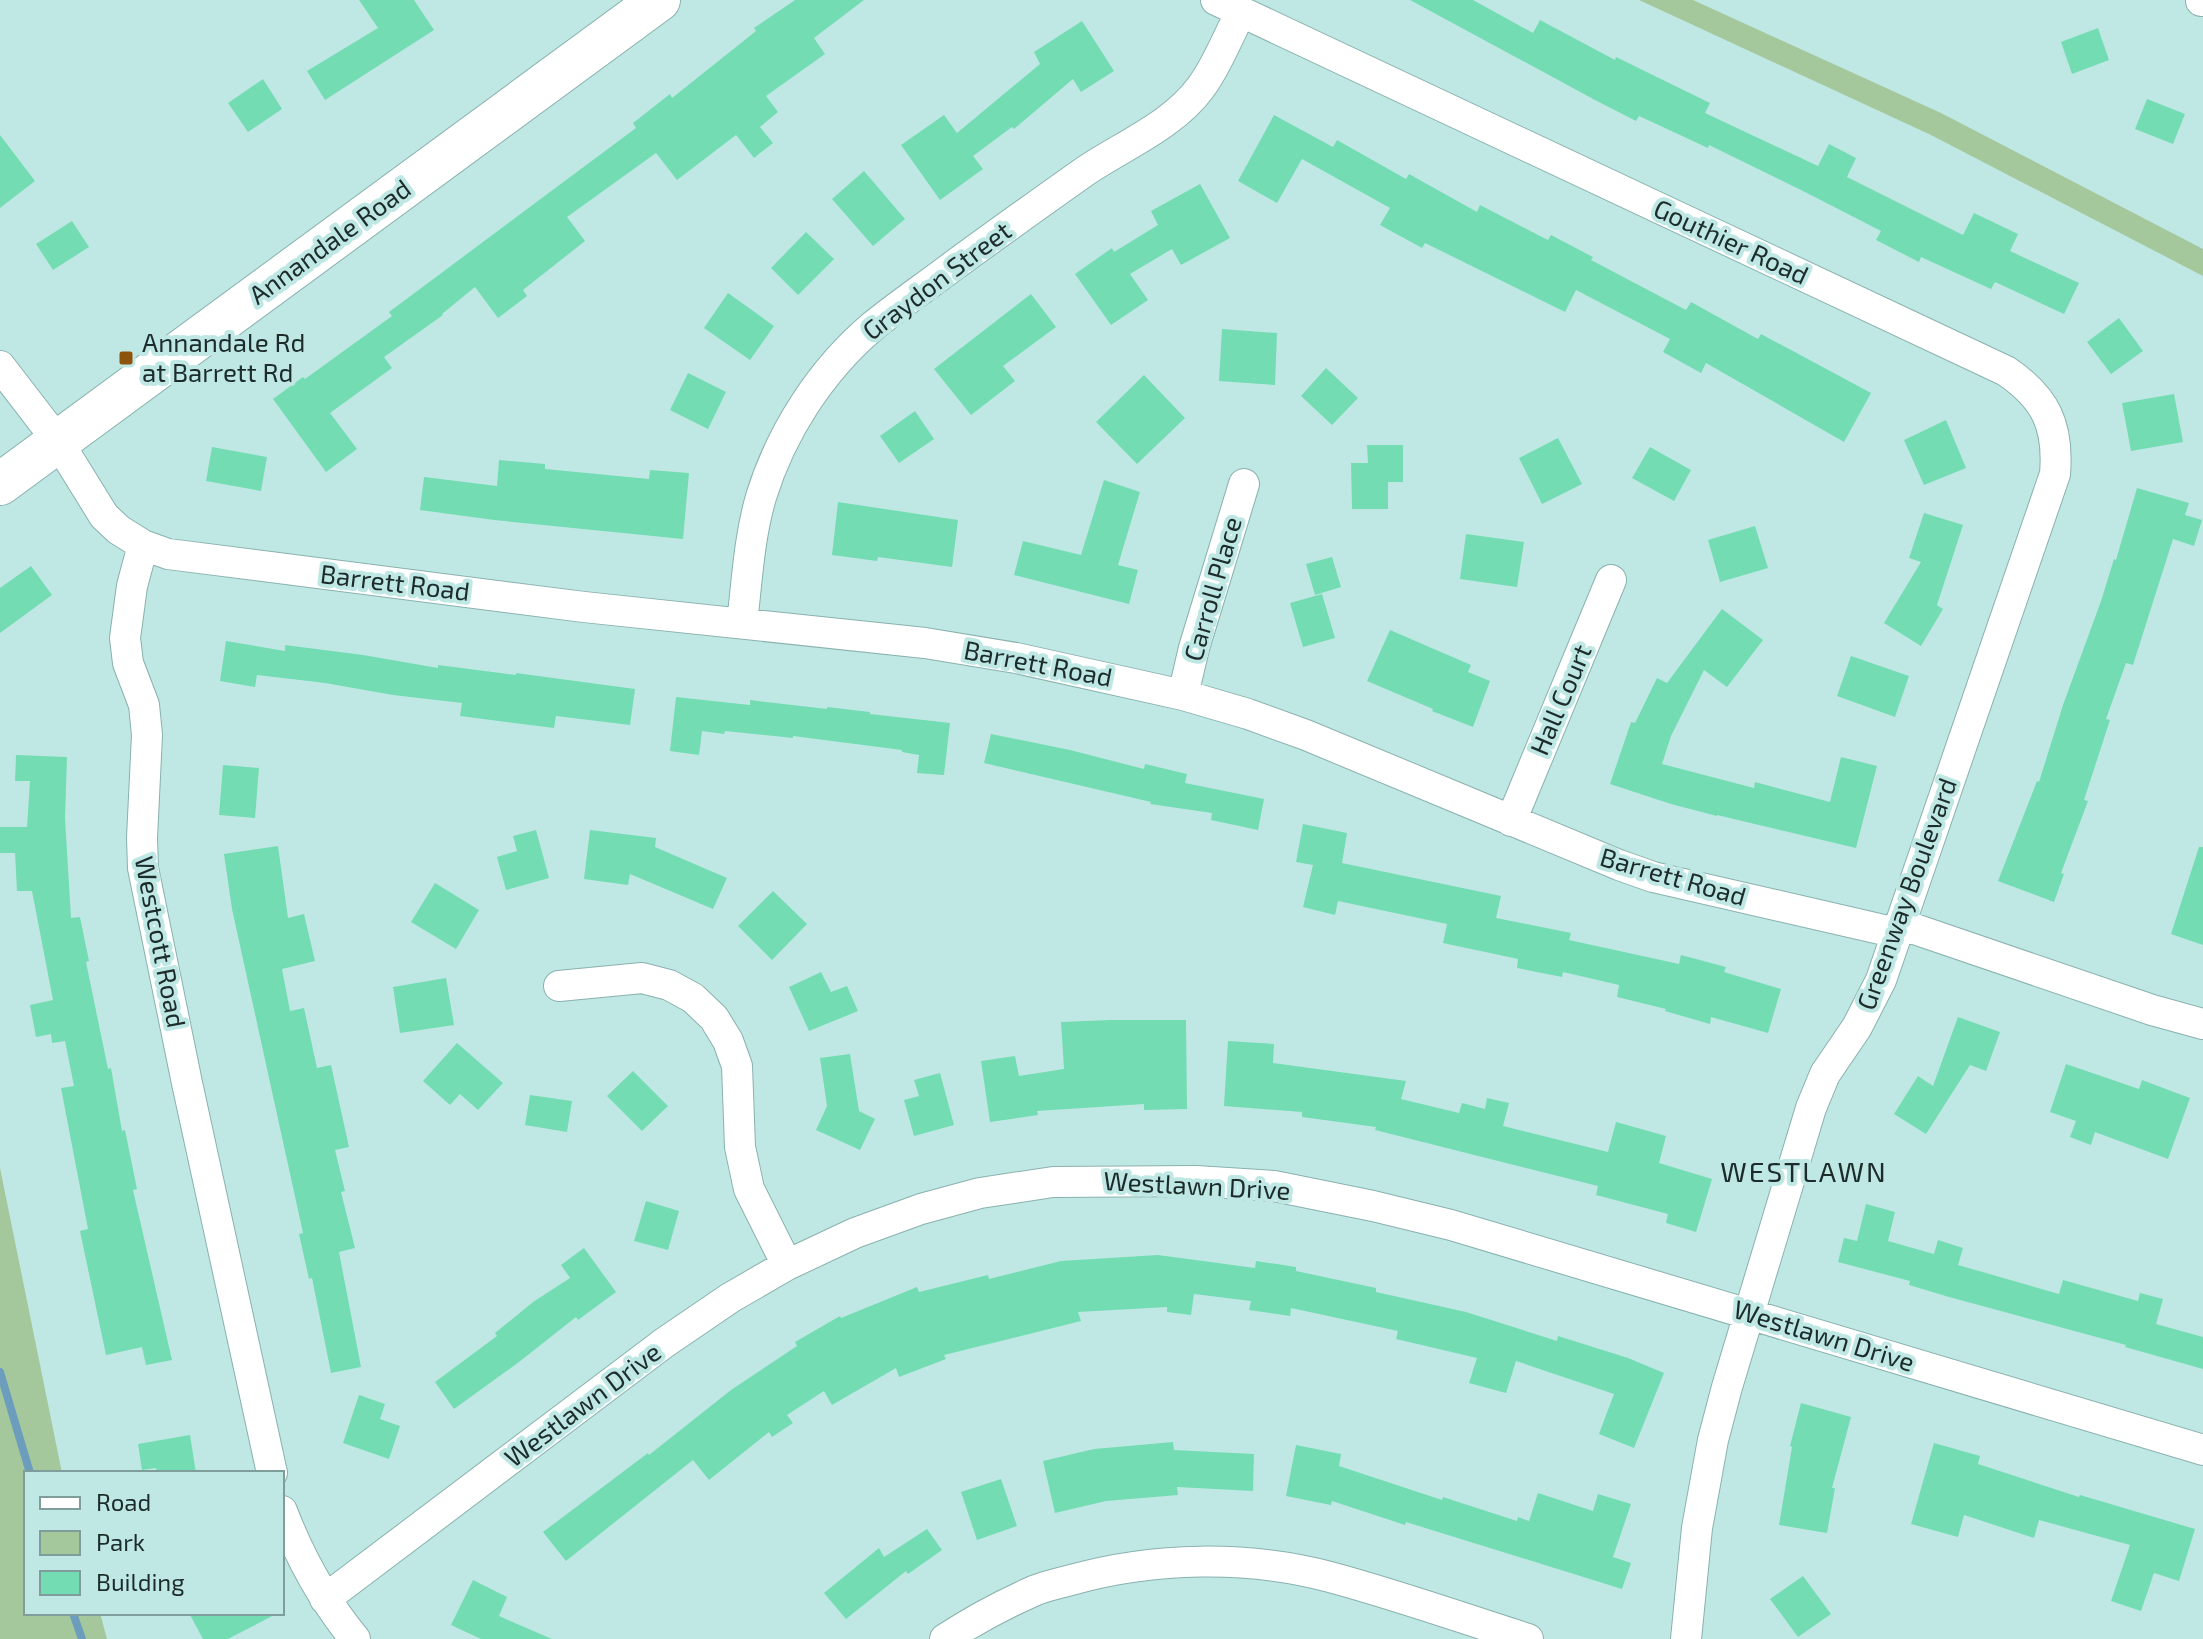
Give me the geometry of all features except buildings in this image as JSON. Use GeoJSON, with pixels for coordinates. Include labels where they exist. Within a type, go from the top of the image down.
{"type":"FeatureCollection","features":[{"type":"Feature","properties":{"kind":"main road","name":"Annandale Road"},"geometry":{"type":"LineString","coordinates":[[0,484],[659,0]]}},
{"type":"Feature","properties":{"kind":"street","name":"Gouthier Road"},"geometry":{"type":"LineString","coordinates":[[1228,6],[1993,365],[2025,383],[2042,403],[2053,427],[2057,450],[2055,474],[2008,609]]}},
{"type":"Feature","properties":{"kind":"street","name":"Graydon Street"},"geometry":{"type":"LineString","coordinates":[[742,623],[751,545],[762,497],[781,446],[805,404],[836,363],[872,327],[971,252],[1108,155],[1182,109],[1202,87],[1228,6]]}},
{"type":"Feature","properties":{"kind":"street"},"geometry":{"type":"LineString","coordinates":[[0,366],[57,440],[104,516],[143,545]]}},
{"type":"Feature","properties":{"kind":"street","name":"Carroll Place"},"geometry":{"type":"LineString","coordinates":[[1183,695],[1194,648],[1244,484]]}},
{"type":"Feature","properties":{"kind":"street","name":"Barrett Road"},"geometry":{"type":"LineString","coordinates":[[143,545],[168,554],[584,607],[925,643],[1016,658],[1183,695],[1306,735],[1653,877],[1898,928],[2203,1024]]}},
{"type":"Feature","properties":{"kind":"street","name":"Westcott Road"},"geometry":{"type":"LineString","coordinates":[[143,545],[132,586],[125,638],[128,663],[144,705],[147,735],[143,868],[272,1471]]}},
{"type":"Feature","properties":{"kind":"street","name":"Hall Court"},"geometry":{"type":"LineString","coordinates":[[1511,821],[1611,580]]}},
{"type":"Feature","properties":{"kind":"street","name":"Greenway Boulevard"},"geometry":{"type":"LineString","coordinates":[[1686,1639],[1697,1528],[1713,1440],[1811,1108],[1825,1074],[1857,1027],[1881,980],[2008,609]]}},
{"type":"Feature","properties":{"kind":"street"},"geometry":{"type":"LineString","coordinates":[[559,986],[642,978],[669,985],[693,998],[714,1018],[728,1041],[737,1066],[740,1147],[749,1189],[787,1265]]}},
{"type":"Feature","properties":{"kind":"street","name":"Westlawn Drive"},"geometry":{"type":"LineString","coordinates":[[325,1599],[664,1343],[730,1298],[787,1265],[855,1233],[921,1209],[980,1193],[1053,1182],[1196,1181],[1274,1186],[1373,1206],[1451,1225],[2203,1450]]}},
{"type":"Feature","properties":{"kind":"street"},"geometry":{"type":"LineString","coordinates":[[284,1516],[295,1546],[325,1599],[355,1639]]}},
{"type":"Feature","properties":{"kind":"street"},"geometry":{"type":"LineString","coordinates":[[945,1639],[972,1621],[1038,1589],[1095,1573],[1154,1564],[1218,1562],[1275,1566],[1329,1577],[1528,1639]]}},
{"type":"Feature","properties":{"kind":"green space"},"geometry":{"type":"Polygon","coordinates":[[[1639,0],[1693,0],[1941,113],[2203,249],[2203,276],[1931,135],[1639,0]]]}},
{"type":"Feature","properties":{"kind":"green space"},"geometry":{"type":"Polygon","coordinates":[[[0,1168],[62,1471],[24,1471],[24,1615],[101,1615],[107,1639],[0,1639],[0,1168]]]}},
{"type":"Feature","properties":{"kind":"waterway"},"geometry":{"type":"LineString","coordinates":[[0,1372],[29,1471]]}},
{"type":"Feature","properties":{"kind":"waterway"},"geometry":{"type":"LineString","coordinates":[[74,1615],[82,1639]]}},
{"type":"Feature","properties":{"kind":"place","name":"Annandale Rd at Barrett Rd"},"geometry":{"type":"Point","coordinates":[126,358]}},
{"type":"Feature","properties":{"kind":"district","name":"WESTLAWN"},"geometry":{"type":"Point","coordinates":[1804,1172]}}]}
